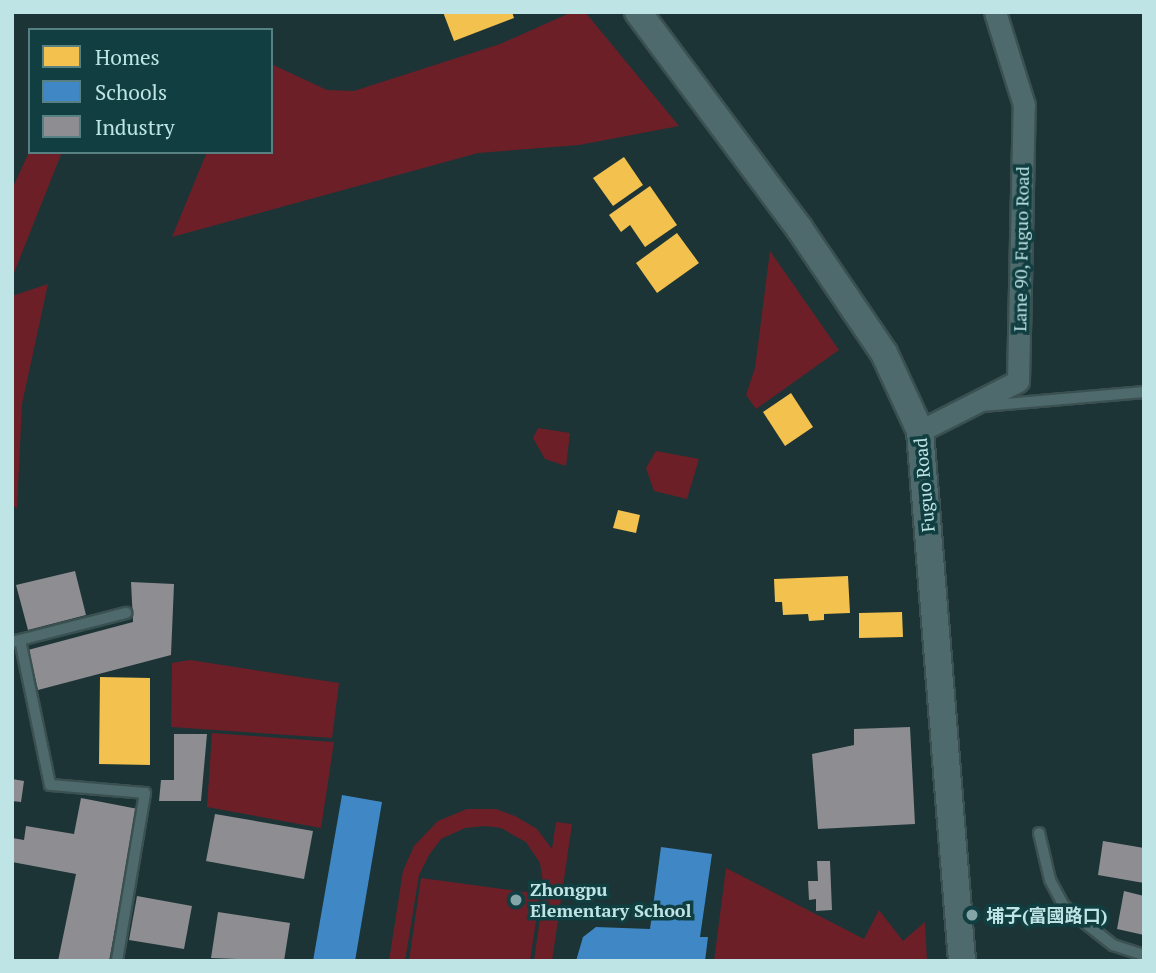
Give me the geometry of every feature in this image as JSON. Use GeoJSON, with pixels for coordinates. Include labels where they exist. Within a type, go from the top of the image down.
{"type":"FeatureCollection","features":[{"type":"Feature","properties":{"kind":"street","name":"Fuguo Road"},"geometry":{"type":"LineString","coordinates":[[638,12],[838,285],[884,353],[920,431],[962,961]]}},
{"type":"Feature","properties":{"kind":"street","name":"Lane 90, Fuguo Road"},"geometry":{"type":"LineString","coordinates":[[920,431],[1018,381],[1024,105],[995,12]]}},
{"type":"Feature","properties":{"kind":"lane"},"geometry":{"type":"LineString","coordinates":[[965,408],[1144,392]]}},
{"type":"Feature","properties":{"kind":"lane"},"geometry":{"type":"LineString","coordinates":[[117,961],[145,793],[50,785],[16,641],[126,613]]}},
{"type":"Feature","properties":{"kind":"lane"},"geometry":{"type":"LineString","coordinates":[[1039,833],[1050,880],[1064,906],[1112,945],[1144,955]]}},
{"type":"Feature","properties":{"kind":"shaded area"},"geometry":{"type":"Polygon","coordinates":[[[572,12],[585,12],[679,126],[579,145],[478,153],[172,237],[206,154],[273,154],[273,65],[327,90],[354,91],[500,44],[572,12]]]}},
{"type":"Feature","properties":{"kind":"shaded area"},"geometry":{"type":"Polygon","coordinates":[[[28,154],[61,154],[12,278],[12,189],[28,154]]]}},
{"type":"Feature","properties":{"kind":"shaded area"},"geometry":{"type":"Polygon","coordinates":[[[770,251],[839,350],[756,409],[746,395],[755,368],[770,251]]]}},
{"type":"Feature","properties":{"kind":"shaded area"},"geometry":{"type":"Polygon","coordinates":[[[48,284],[22,404],[17,508],[12,505],[12,296],[48,284]]]}},
{"type":"Feature","properties":{"kind":"shaded area"},"geometry":{"type":"Polygon","coordinates":[[[538,428],[570,433],[566,466],[545,459],[533,438],[538,428]]]}},
{"type":"Feature","properties":{"kind":"shaded area"},"geometry":{"type":"Polygon","coordinates":[[[656,451],[699,459],[687,499],[654,491],[646,468],[656,451]]]}},
{"type":"Feature","properties":{"kind":"shaded area"},"geometry":{"type":"Polygon","coordinates":[[[190,660],[339,683],[332,738],[171,727],[172,663],[190,660]]]}},
{"type":"Feature","properties":{"kind":"shaded area"},"geometry":{"type":"Polygon","coordinates":[[[212,733],[334,742],[321,828],[207,807],[212,733]]]}},
{"type":"Feature","properties":{"kind":"shaded area"},"geometry":{"type":"Polygon","coordinates":[[[467,809],[496,809],[515,816],[537,829],[552,849],[556,822],[572,824],[552,961],[534,961],[544,889],[540,863],[526,842],[501,828],[485,826],[465,828],[441,839],[429,855],[419,875],[405,961],[389,961],[403,871],[414,846],[438,821],[467,809]]]}},
{"type":"Feature","properties":{"kind":"shaded area"},"geometry":{"type":"Polygon","coordinates":[[[726,868],[864,939],[879,910],[903,941],[925,922],[927,961],[714,961],[726,868]]]}},
{"type":"Feature","properties":{"kind":"shaded area"},"geometry":{"type":"Polygon","coordinates":[[[421,878],[540,894],[530,961],[409,961],[421,878]]]}},
{"type":"Feature","properties":{"kind":"building: Homes"},"geometry":{"type":"Polygon","coordinates":[[[443,12],[512,12],[514,18],[454,41],[443,12]]]}},
{"type":"Feature","properties":{"kind":"building: Homes"},"geometry":{"type":"Polygon","coordinates":[[[624,157],[643,185],[613,206],[593,178],[624,157]]]}},
{"type":"Feature","properties":{"kind":"building: Homes"},"geometry":{"type":"Polygon","coordinates":[[[650,186],[677,225],[645,247],[630,225],[621,232],[609,215],[650,186]]]}},
{"type":"Feature","properties":{"kind":"building: Homes"},"geometry":{"type":"Polygon","coordinates":[[[677,233],[699,263],[657,293],[636,263],[677,233]]]}},
{"type":"Feature","properties":{"kind":"building: Homes"},"geometry":{"type":"Polygon","coordinates":[[[791,393],[813,427],[785,446],[763,412],[791,393]]]}},
{"type":"Feature","properties":{"kind":"building: Homes"},"geometry":{"type":"Polygon","coordinates":[[[618,510],[640,515],[636,533],[613,528],[618,510]]]}},
{"type":"Feature","properties":{"kind":"building: Homes"},"geometry":{"type":"Polygon","coordinates":[[[848,576],[850,613],[824,614],[824,620],[809,621],[808,614],[783,615],[782,602],[775,602],[774,579],[848,576]]]}},
{"type":"Feature","properties":{"kind":"building: Homes"},"geometry":{"type":"Polygon","coordinates":[[[902,612],[903,637],[859,638],[859,613],[902,612]]]}},
{"type":"Feature","properties":{"kind":"building: Homes"},"geometry":{"type":"Polygon","coordinates":[[[100,677],[150,678],[150,765],[99,764],[100,677]]]}},
{"type":"Feature","properties":{"kind":"building: Schools"},"geometry":{"type":"Polygon","coordinates":[[[342,795],[382,802],[355,961],[313,961],[342,795]]]}},
{"type":"Feature","properties":{"kind":"building: Schools"},"geometry":{"type":"Polygon","coordinates":[[[661,847],[712,854],[700,937],[708,937],[705,961],[576,961],[583,937],[596,927],[650,929],[661,847]]]}},
{"type":"Feature","properties":{"kind":"building: Industry"},"geometry":{"type":"Polygon","coordinates":[[[75,571],[86,615],[28,630],[16,585],[75,571]]]}},
{"type":"Feature","properties":{"kind":"building: Industry"},"geometry":{"type":"Polygon","coordinates":[[[131,582],[174,584],[171,655],[38,690],[28,650],[133,622],[131,582]]]}},
{"type":"Feature","properties":{"kind":"building: Industry"},"geometry":{"type":"Polygon","coordinates":[[[910,727],[915,824],[818,829],[812,754],[854,745],[854,729],[910,727]]]}},
{"type":"Feature","properties":{"kind":"building: Industry"},"geometry":{"type":"Polygon","coordinates":[[[174,734],[207,734],[201,801],[159,801],[161,780],[174,780],[174,734]]]}},
{"type":"Feature","properties":{"kind":"building: Industry"},"geometry":{"type":"Polygon","coordinates":[[[12,779],[24,781],[21,802],[12,801],[12,779]]]}},
{"type":"Feature","properties":{"kind":"building: Industry"},"geometry":{"type":"Polygon","coordinates":[[[81,798],[138,809],[109,961],[58,961],[76,874],[12,862],[12,838],[24,840],[26,826],[74,834],[81,798]]]}},
{"type":"Feature","properties":{"kind":"building: Industry"},"geometry":{"type":"Polygon","coordinates":[[[215,814],[313,831],[304,879],[206,861],[215,814]]]}},
{"type":"Feature","properties":{"kind":"building: Industry"},"geometry":{"type":"Polygon","coordinates":[[[1103,841],[1144,848],[1144,883],[1098,875],[1103,841]]]}},
{"type":"Feature","properties":{"kind":"building: Industry"},"geometry":{"type":"Polygon","coordinates":[[[817,861],[830,861],[832,910],[816,911],[816,899],[809,900],[808,881],[818,881],[817,861]]]}},
{"type":"Feature","properties":{"kind":"building: Industry"},"geometry":{"type":"Polygon","coordinates":[[[1124,891],[1144,896],[1144,935],[1117,929],[1124,891]]]}},
{"type":"Feature","properties":{"kind":"building: Industry"},"geometry":{"type":"Polygon","coordinates":[[[137,896],[192,906],[184,949],[129,940],[137,896]]]}},
{"type":"Feature","properties":{"kind":"building: Industry"},"geometry":{"type":"Polygon","coordinates":[[[218,912],[290,923],[284,961],[211,958],[218,912]]]}},
{"type":"Feature","properties":{"kind":"place","name":"Zhongpu Elementary School"},"geometry":{"type":"Point","coordinates":[516,900]}},
{"type":"Feature","properties":{"kind":"place","name":"埔子(富國路口)"},"geometry":{"type":"Point","coordinates":[972,915]}}]}
